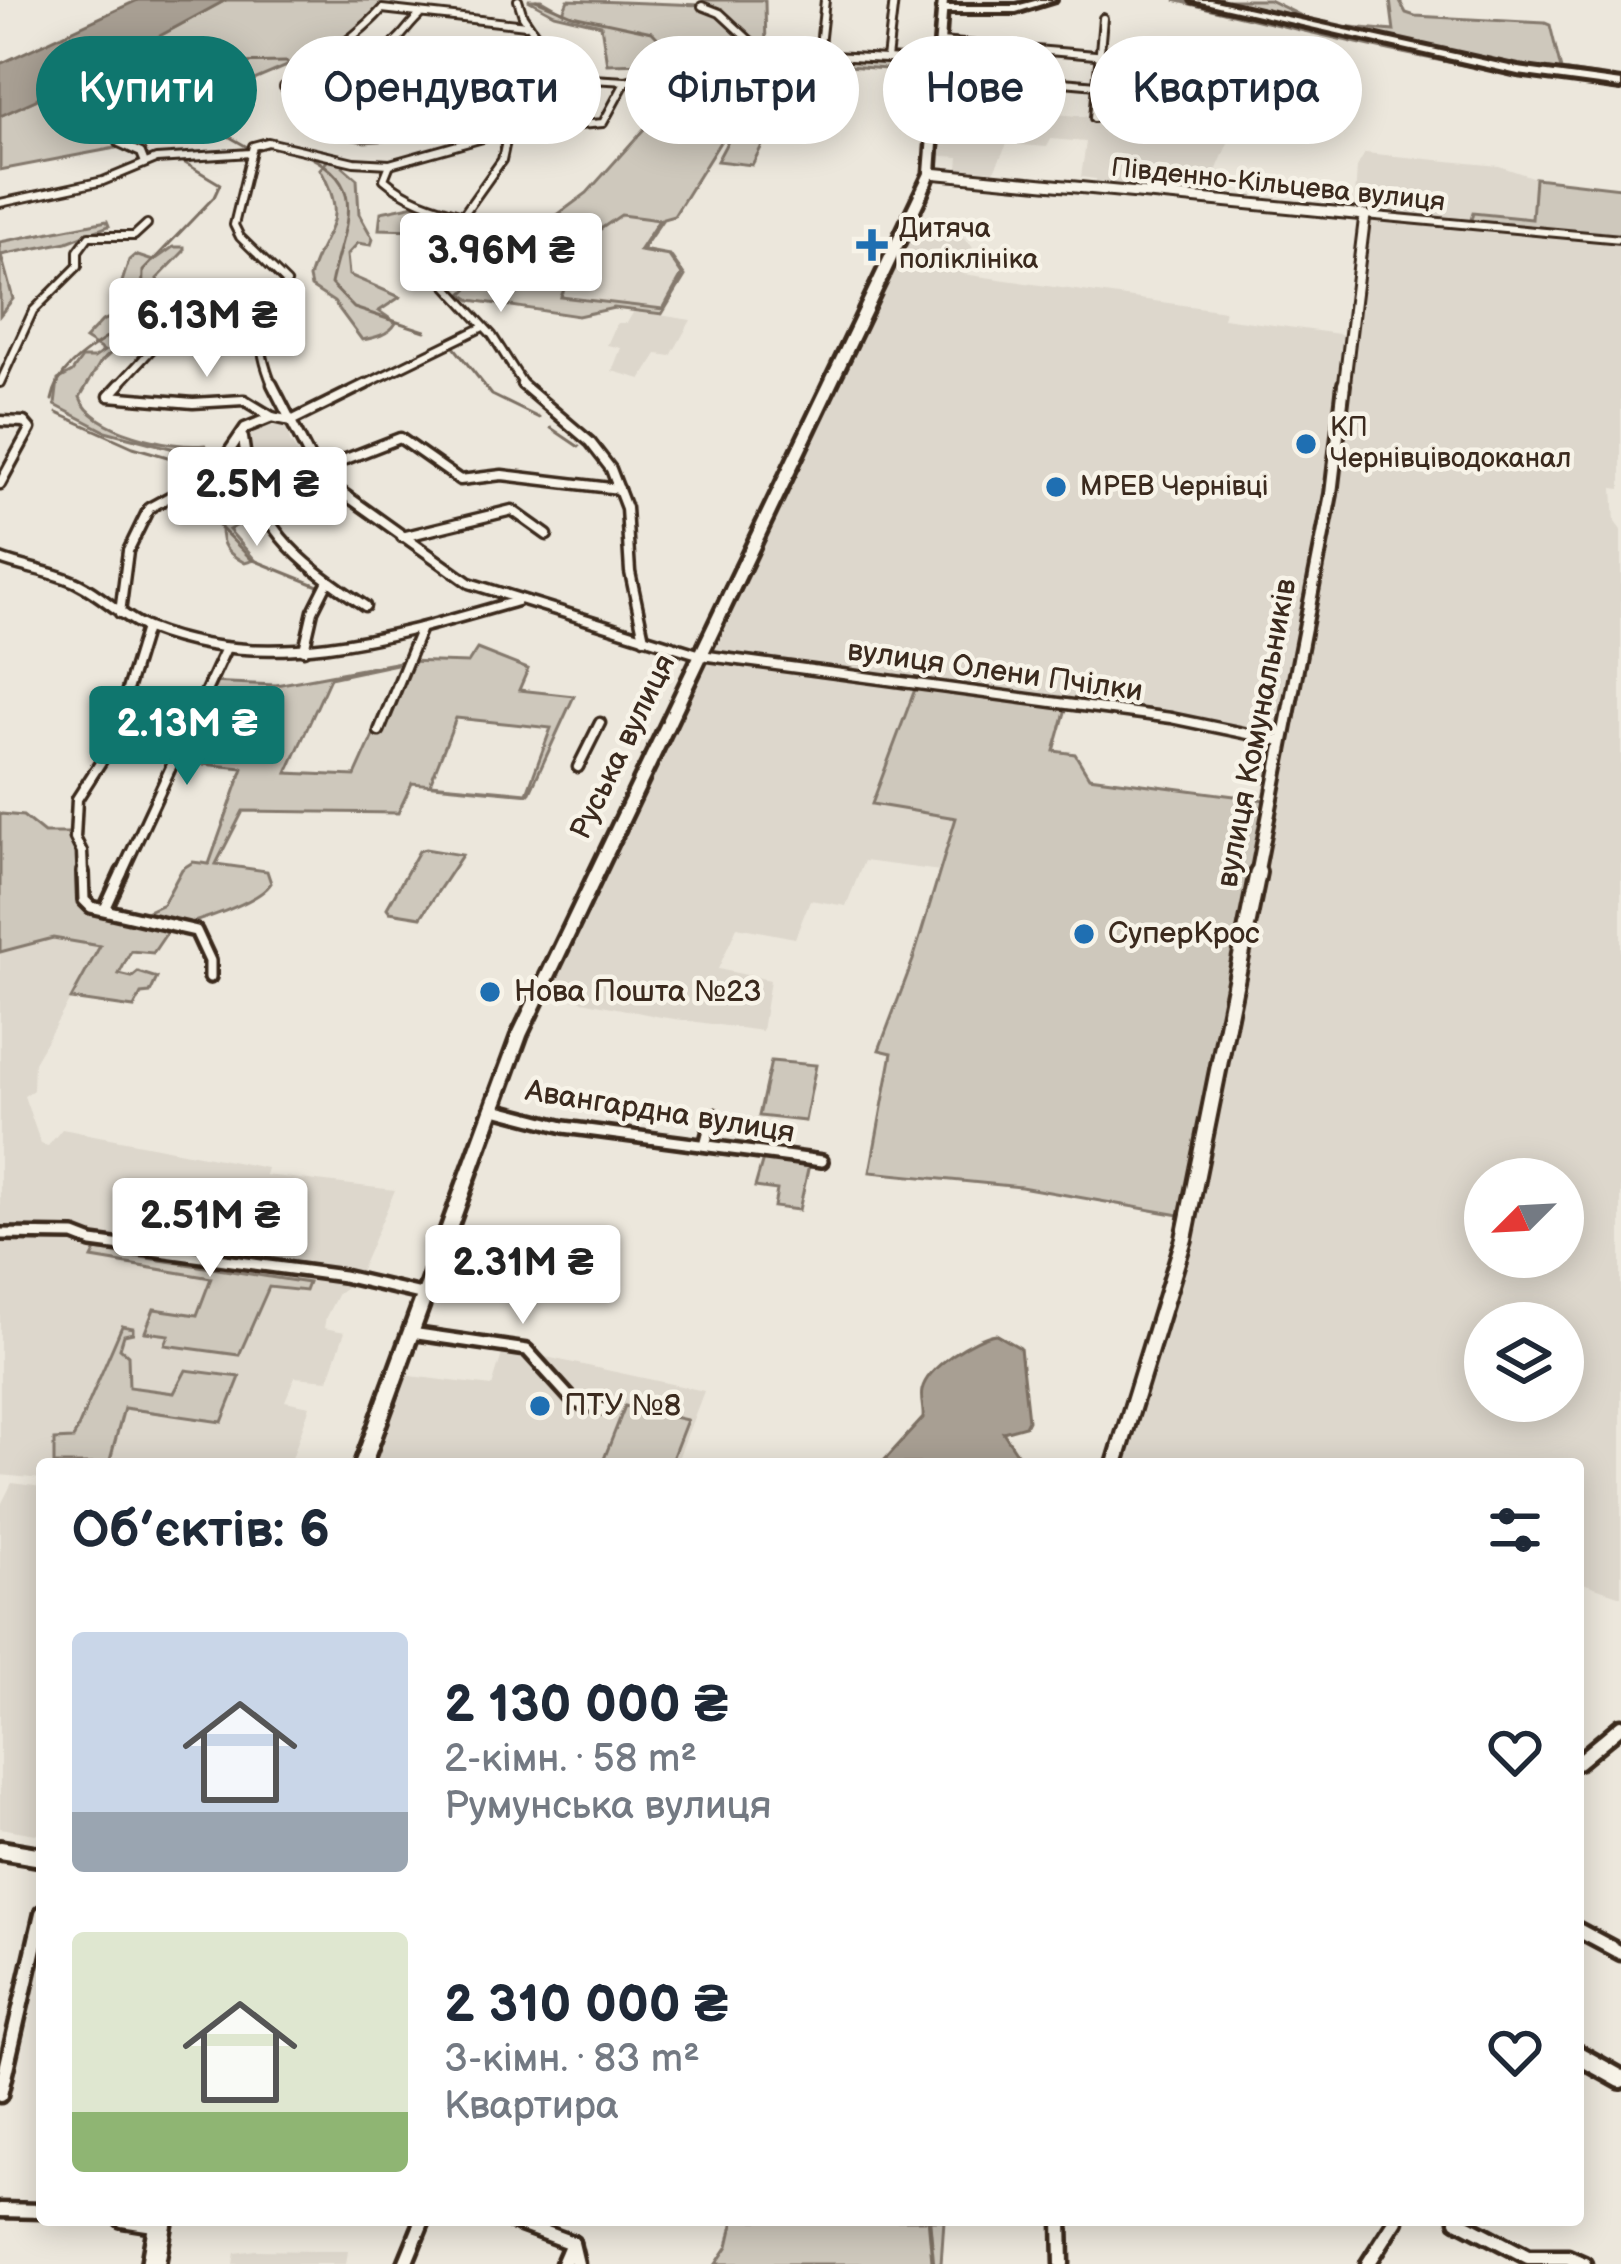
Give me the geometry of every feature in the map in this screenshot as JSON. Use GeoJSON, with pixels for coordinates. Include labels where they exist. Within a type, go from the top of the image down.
{"type":"FeatureCollection","features":[{"type":"Feature","properties":{"kind":"highway"},"geometry":{"type":"LineString","coordinates":[[943,4],[1016,9],[1050,0]]}},
{"type":"Feature","properties":{"kind":"highway"},"geometry":{"type":"LineString","coordinates":[[1197,0],[1492,66],[1621,85]]}},
{"type":"Feature","properties":{"kind":"main road","name":"Руська вулиця"},"geometry":{"type":"LineString","coordinates":[[940,36],[943,4]]}},
{"type":"Feature","properties":{"kind":"main road","name":"Руська вулиця"},"geometry":{"type":"LineString","coordinates":[[366,1458],[491,1108],[537,996],[930,173],[932,144]]}},
{"type":"Feature","properties":{"kind":"main road"},"geometry":{"type":"LineString","coordinates":[[153,2264],[159,2226]]}},
{"type":"Feature","properties":{"kind":"street"},"geometry":{"type":"LineString","coordinates":[[518,0],[526,25],[536,36]]}},
{"type":"Feature","properties":{"kind":"street"},"geometry":{"type":"LineString","coordinates":[[821,36],[825,0]]}},
{"type":"Feature","properties":{"kind":"street"},"geometry":{"type":"LineString","coordinates":[[882,0],[894,0],[890,36]]}},
{"type":"Feature","properties":{"kind":"street"},"geometry":{"type":"LineString","coordinates":[[702,6],[720,13],[745,36]]}},
{"type":"Feature","properties":{"kind":"street"},"geometry":{"type":"LineString","coordinates":[[355,36],[382,9],[526,25]]}},
{"type":"Feature","properties":{"kind":"street"},"geometry":{"type":"LineString","coordinates":[[402,36],[422,14]]}},
{"type":"Feature","properties":{"kind":"street"},"geometry":{"type":"LineString","coordinates":[[1102,36],[1103,18]]}},
{"type":"Feature","properties":{"kind":"street"},"geometry":{"type":"LineString","coordinates":[[601,124],[625,83]]}},
{"type":"Feature","properties":{"kind":"street"},"geometry":{"type":"LineString","coordinates":[[274,88],[281,87]]}},
{"type":"Feature","properties":{"kind":"street"},"geometry":{"type":"LineString","coordinates":[[462,144],[390,164],[354,162],[261,142],[251,152],[234,225],[239,237],[287,283],[265,314],[259,335],[270,382],[315,471],[400,438],[465,481],[502,475],[619,489]]}},
{"type":"Feature","properties":{"kind":"street"},"geometry":{"type":"LineString","coordinates":[[121,144],[150,162]]}},
{"type":"Feature","properties":{"kind":"street"},"geometry":{"type":"LineString","coordinates":[[505,144],[502,160],[463,214],[433,263],[433,271],[483,326],[531,395],[590,442],[611,469],[626,508],[630,572],[644,638]]}},
{"type":"Feature","properties":{"kind":"street"},"geometry":{"type":"LineString","coordinates":[[0,202],[103,181],[150,162],[251,152]]}},
{"type":"Feature","properties":{"kind":"street"},"geometry":{"type":"LineString","coordinates":[[390,164],[384,178],[388,184],[403,194],[463,214]]}},
{"type":"Feature","properties":{"kind":"street","name":"Південно-Кільцева вулиця"},"geometry":{"type":"LineString","coordinates":[[930,173],[1621,239]]}},
{"type":"Feature","properties":{"kind":"street","name":"вулиця Комунальників"},"geometry":{"type":"LineString","coordinates":[[1116,1458],[1189,1217],[1331,494],[1366,215]]}},
{"type":"Feature","properties":{"kind":"street"},"geometry":{"type":"LineString","coordinates":[[0,383],[33,310],[78,266],[78,251],[89,236],[134,236],[148,224]]}},
{"type":"Feature","properties":{"kind":"street"},"geometry":{"type":"LineString","coordinates":[[154,347],[109,396],[193,403],[244,400],[272,417],[290,421],[483,326]]}},
{"type":"Feature","properties":{"kind":"street"},"geometry":{"type":"LineString","coordinates":[[120,614],[120,584],[146,511],[166,496],[210,478],[231,456],[242,432],[253,422],[272,417]]}},
{"type":"Feature","properties":{"kind":"street"},"geometry":{"type":"LineString","coordinates":[[0,421],[24,422],[30,429],[0,484]]}},
{"type":"Feature","properties":{"kind":"street"},"geometry":{"type":"LineString","coordinates":[[242,432],[244,462],[259,513],[278,542],[365,607]]}},
{"type":"Feature","properties":{"kind":"street","name":"вулиця Олени Пчілки"},"geometry":{"type":"LineString","coordinates":[[315,471],[469,583],[700,655],[1172,718],[1282,741]]}},
{"type":"Feature","properties":{"kind":"street"},"geometry":{"type":"LineString","coordinates":[[402,537],[512,510],[547,535]]}},
{"type":"Feature","properties":{"kind":"street"},"geometry":{"type":"LineString","coordinates":[[0,562],[72,580],[146,628],[226,648],[304,650],[421,628],[517,601]]}},
{"type":"Feature","properties":{"kind":"street"},"geometry":{"type":"LineString","coordinates":[[304,650],[313,611],[328,581]]}},
{"type":"Feature","properties":{"kind":"street"},"geometry":{"type":"LineString","coordinates":[[146,628],[109,749],[87,778],[74,817],[75,838],[82,852],[84,900],[105,910],[196,931],[210,961],[210,977]]}},
{"type":"Feature","properties":{"kind":"street"},"geometry":{"type":"LineString","coordinates":[[379,731],[421,628]]}},
{"type":"Feature","properties":{"kind":"street"},"geometry":{"type":"LineString","coordinates":[[105,910],[226,648]]}},
{"type":"Feature","properties":{"kind":"street"},"geometry":{"type":"LineString","coordinates":[[578,767],[600,722]]}},
{"type":"Feature","properties":{"kind":"street","name":"Авангардна вулиця"},"geometry":{"type":"LineString","coordinates":[[491,1108],[563,1127],[823,1161]]}},
{"type":"Feature","properties":{"kind":"street"},"geometry":{"type":"LineString","coordinates":[[705,1145],[713,1115]]}},
{"type":"Feature","properties":{"kind":"street"},"geometry":{"type":"LineString","coordinates":[[0,1234],[74,1235],[92,1242],[344,1276],[425,1295]]}},
{"type":"Feature","properties":{"kind":"street"},"geometry":{"type":"LineString","coordinates":[[411,1333],[526,1350],[574,1402],[604,1409]]}},
{"type":"Feature","properties":{"kind":"street"},"geometry":{"type":"LineString","coordinates":[[1584,1757],[1621,1726]]}},
{"type":"Feature","properties":{"kind":"street"},"geometry":{"type":"LineString","coordinates":[[0,1850],[36,1856]]}},
{"type":"Feature","properties":{"kind":"street"},"geometry":{"type":"LineString","coordinates":[[1584,1933],[1621,1953]]}},
{"type":"Feature","properties":{"kind":"street"},"geometry":{"type":"LineString","coordinates":[[0,2096],[36,1939]]}},
{"type":"Feature","properties":{"kind":"street"},"geometry":{"type":"LineString","coordinates":[[1584,2058],[1621,2079]]}},
{"type":"Feature","properties":{"kind":"street"},"geometry":{"type":"LineString","coordinates":[[0,2210],[36,2211]]}},
{"type":"Feature","properties":{"kind":"street"},"geometry":{"type":"LineString","coordinates":[[405,2264],[421,2226]]}},
{"type":"Feature","properties":{"kind":"street"},"geometry":{"type":"LineString","coordinates":[[526,2226],[572,2243]]}},
{"type":"Feature","properties":{"kind":"street"},"geometry":{"type":"LineString","coordinates":[[1061,2226],[1061,2264]]}},
{"type":"Feature","properties":{"kind":"street"},"geometry":{"type":"LineString","coordinates":[[1368,2264],[1392,2226]]}},
{"type":"Feature","properties":{"kind":"street"},"geometry":{"type":"LineString","coordinates":[[1468,2226],[1528,2257],[1568,2257],[1584,2264]]}},
{"type":"Feature","properties":{"kind":"street"},"geometry":{"type":"LineString","coordinates":[[563,2264],[572,2243]]}},
{"type":"Feature","properties":{"kind":"street"},"geometry":{"type":"LineString","coordinates":[[572,2243],[577,2264]]}},
{"type":"Feature","properties":{"kind":"shaded area"},"geometry":{"type":"Polygon","coordinates":[[[138,0],[226,0],[160,36],[60,36],[138,0]]]}},
{"type":"Feature","properties":{"kind":"shaded area"},"geometry":{"type":"Polygon","coordinates":[[[226,0],[397,0],[356,36],[281,36],[281,69],[257,79],[257,36],[160,36],[226,0]]]}},
{"type":"Feature","properties":{"kind":"shaded area"},"geometry":{"type":"Polygon","coordinates":[[[528,0],[542,0],[563,12],[568,0],[701,5],[704,0],[765,0],[766,36],[625,36],[625,64],[607,64],[601,25],[554,14],[528,0]]]}},
{"type":"Feature","properties":{"kind":"shaded area"},"geometry":{"type":"Polygon","coordinates":[[[1174,0],[1269,0],[1318,24],[1394,31],[1390,0],[1399,0],[1406,13],[1415,16],[1545,23],[1550,25],[1561,70],[1621,79],[1621,89],[1452,63],[1362,44],[1362,36],[1328,36],[1174,0]]]}},
{"type":"Feature","properties":{"kind":"shaded area"},"geometry":{"type":"Polygon","coordinates":[[[36,47],[36,100],[0,116],[0,64],[36,47]]]}},
{"type":"Feature","properties":{"kind":"shaded area"},"geometry":{"type":"Polygon","coordinates":[[[859,57],[883,58],[883,69],[859,67],[859,57]]]}},
{"type":"Feature","properties":{"kind":"shaded area"},"geometry":{"type":"Polygon","coordinates":[[[36,100],[36,144],[136,144],[0,170],[0,116],[36,100]]]}},
{"type":"Feature","properties":{"kind":"shaded area"},"geometry":{"type":"Polygon","coordinates":[[[1066,115],[1090,117],[1090,144],[1227,144],[1205,198],[1095,188],[1096,179],[1081,177],[1086,142],[1066,140],[1066,115]]]}},
{"type":"Feature","properties":{"kind":"shaded area"},"geometry":{"type":"Polygon","coordinates":[[[631,144],[719,144],[674,216],[663,219],[642,250],[670,255],[685,276],[662,314],[614,308],[578,316],[471,300],[462,294],[506,253],[587,193],[631,144]],[[621,215],[552,262],[558,264],[549,278],[567,282],[561,297],[663,309],[682,275],[669,256],[639,251],[659,220],[621,215]]]}},
{"type":"Feature","properties":{"kind":"shaded area"},"geometry":{"type":"Polygon","coordinates":[[[726,144],[763,144],[752,165],[717,161],[726,144]]]}},
{"type":"Feature","properties":{"kind":"shaded area"},"geometry":{"type":"Polygon","coordinates":[[[932,144],[1007,144],[994,171],[958,168],[959,157],[932,155],[932,144]]]}},
{"type":"Feature","properties":{"kind":"shaded area"},"geometry":{"type":"Polygon","coordinates":[[[306,147],[348,158],[343,167],[357,179],[359,214],[373,239],[371,245],[358,243],[347,255],[349,275],[400,297],[379,311],[396,323],[381,335],[362,340],[334,302],[311,287],[309,278],[334,214],[320,169],[328,160],[303,152],[306,147]]]}},
{"type":"Feature","properties":{"kind":"shaded area"},"geometry":{"type":"Polygon","coordinates":[[[1365,153],[1499,166],[1535,178],[1532,219],[1473,213],[1470,226],[1621,242],[1621,489],[1613,488],[1615,522],[1621,530],[1621,1596],[1584,1583],[1584,1458],[1118,1458],[1191,1217],[1284,742],[1199,721],[917,685],[873,803],[956,817],[940,871],[864,861],[846,906],[810,900],[795,938],[737,927],[718,969],[770,980],[762,1031],[538,992],[898,238],[918,224],[961,220],[958,232],[973,247],[963,274],[1225,311],[1223,318],[1354,336],[1367,217],[1354,214],[1357,167],[1365,153]]]}},
{"type":"Feature","properties":{"kind":"shaded area"},"geometry":{"type":"Polygon","coordinates":[[[1535,178],[1621,188],[1621,242],[1469,226],[1473,213],[1532,219],[1535,178]]]}},
{"type":"Feature","properties":{"kind":"shaded area"},"geometry":{"type":"Polygon","coordinates":[[[420,204],[455,218],[443,238],[414,237],[415,230],[379,229],[381,212],[420,204]]]}},
{"type":"Feature","properties":{"kind":"shaded area"},"geometry":{"type":"Polygon","coordinates":[[[621,215],[660,220],[640,251],[669,256],[682,275],[663,309],[519,295],[528,278],[621,215]]]}},
{"type":"Feature","properties":{"kind":"shaded area"},"geometry":{"type":"Polygon","coordinates":[[[107,221],[109,226],[67,242],[1,255],[13,299],[0,315],[0,242],[107,221]]]}},
{"type":"Feature","properties":{"kind":"shaded area"},"geometry":{"type":"Polygon","coordinates":[[[173,247],[184,247],[184,251],[157,279],[168,299],[164,319],[131,335],[100,363],[80,397],[87,409],[116,428],[154,441],[205,445],[212,454],[209,458],[105,431],[55,405],[58,380],[82,358],[94,358],[104,351],[85,339],[102,321],[125,312],[128,294],[122,282],[129,260],[135,255],[153,261],[173,247]]]}},
{"type":"Feature","properties":{"kind":"shaded area"},"geometry":{"type":"Polygon","coordinates":[[[634,311],[691,320],[671,356],[657,354],[641,379],[612,371],[621,348],[607,345],[617,323],[627,323],[634,311]]]}},
{"type":"Feature","properties":{"kind":"shaded area"},"geometry":{"type":"Polygon","coordinates":[[[286,425],[290,441],[314,480],[253,487],[246,452],[249,428],[286,425]]]}},
{"type":"Feature","properties":{"kind":"shaded area"},"geometry":{"type":"Polygon","coordinates":[[[234,456],[241,457],[249,485],[230,499],[243,522],[229,530],[255,560],[245,563],[223,544],[221,525],[233,520],[224,503],[214,499],[218,491],[195,493],[191,486],[211,479],[234,456]]]}},
{"type":"Feature","properties":{"kind":"shaded area"},"geometry":{"type":"Polygon","coordinates":[[[477,649],[528,669],[519,690],[574,696],[529,794],[412,783],[398,813],[243,811],[216,864],[267,871],[271,883],[240,905],[170,928],[153,953],[131,951],[119,974],[132,977],[138,972],[157,978],[134,1008],[71,999],[100,946],[53,938],[0,952],[0,814],[23,816],[44,833],[78,833],[88,857],[86,901],[133,918],[163,904],[182,869],[193,862],[209,864],[243,768],[171,761],[208,682],[276,685],[405,661],[468,663],[477,649]],[[406,662],[330,678],[287,773],[355,776],[406,662]],[[456,718],[430,784],[527,793],[551,728],[456,718]]]}},
{"type":"Feature","properties":{"kind":"shaded area","name":"СуперКрос"},"geometry":{"type":"Polygon","coordinates":[[[917,684],[1067,705],[1054,751],[1075,754],[1089,777],[1273,801],[1191,1217],[1021,1187],[870,1172],[892,1053],[879,1050],[913,960],[956,818],[872,804],[917,684]]]}},
{"type":"Feature","properties":{"kind":"shaded area"},"geometry":{"type":"Polygon","coordinates":[[[419,851],[462,855],[421,917],[390,912],[387,908],[419,851]]]}},
{"type":"Feature","properties":{"kind":"shaded area"},"geometry":{"type":"Polygon","coordinates":[[[53,938],[101,946],[34,1062],[33,1090],[24,1096],[41,1144],[48,1146],[62,1129],[267,1168],[265,1175],[395,1190],[357,1279],[338,1293],[326,1317],[324,1328],[345,1332],[328,1380],[295,1377],[285,1401],[310,1406],[292,1458],[36,1458],[36,1478],[0,1475],[0,952],[53,938]]]}},
{"type":"Feature","properties":{"kind":"shaded area"},"geometry":{"type":"Polygon","coordinates":[[[771,1061],[816,1065],[805,1121],[759,1116],[771,1061]]]}},
{"type":"Feature","properties":{"kind":"shaded area"},"geometry":{"type":"Polygon","coordinates":[[[763,1159],[809,1165],[799,1210],[774,1207],[777,1190],[755,1187],[763,1159]]]}},
{"type":"Feature","properties":{"kind":"shaded area"},"geometry":{"type":"Polygon","coordinates":[[[96,1250],[308,1283],[305,1291],[269,1287],[239,1355],[165,1345],[169,1335],[145,1332],[154,1309],[197,1315],[211,1278],[92,1258],[96,1250]]]}},
{"type":"Feature","properties":{"kind":"shaded area"},"geometry":{"type":"Polygon","coordinates":[[[122,1326],[133,1328],[133,1333],[124,1335],[120,1348],[128,1355],[129,1387],[174,1393],[186,1370],[240,1377],[222,1422],[124,1408],[111,1458],[54,1458],[54,1440],[73,1439],[122,1326]]]}},
{"type":"Feature","properties":{"kind":"shaded area"},"geometry":{"type":"Polygon","coordinates":[[[996,1334],[1020,1348],[1028,1420],[1025,1426],[1003,1432],[1020,1458],[886,1458],[923,1418],[922,1390],[933,1372],[996,1334]]]}},
{"type":"Feature","properties":{"kind":"shaded area","name":"ПТУ №8"},"geometry":{"type":"Polygon","coordinates":[[[504,1348],[704,1391],[678,1458],[364,1458],[394,1374],[492,1386],[504,1348]]]}},
{"type":"Feature","properties":{"kind":"shaded area"},"geometry":{"type":"Polygon","coordinates":[[[625,1406],[687,1420],[672,1458],[604,1458],[625,1406]]]}},
{"type":"Feature","properties":{"kind":"shaded area"},"geometry":{"type":"Polygon","coordinates":[[[12,1483],[36,1486],[36,1834],[0,1828],[0,1507],[12,1483]]]}},
{"type":"Feature","properties":{"kind":"shaded area"},"geometry":{"type":"Polygon","coordinates":[[[733,2226],[944,2226],[941,2264],[716,2264],[728,2246],[733,2226]]]}},
{"type":"Feature","properties":{"kind":"shaded area"},"geometry":{"type":"Polygon","coordinates":[[[348,2251],[346,2264],[233,2264],[235,2253],[348,2251]]]}},
{"type":"Feature","properties":{"kind":"waterway"},"geometry":{"type":"LineString","coordinates":[[536,0],[572,15],[656,36]]}},
{"type":"Feature","properties":{"kind":"waterway"},"geometry":{"type":"LineString","coordinates":[[257,62],[281,62]]}},
{"type":"Feature","properties":{"kind":"waterway"},"geometry":{"type":"LineString","coordinates":[[137,144],[149,158]]}},
{"type":"Feature","properties":{"kind":"waterway"},"geometry":{"type":"LineString","coordinates":[[242,144],[249,148]]}},
{"type":"Feature","properties":{"kind":"waterway"},"geometry":{"type":"LineString","coordinates":[[299,152],[323,164],[345,192],[346,226],[331,284],[354,308],[425,331]]}},
{"type":"Feature","properties":{"kind":"waterway"},"geometry":{"type":"LineString","coordinates":[[52,400],[66,371],[142,310],[143,271],[214,197],[220,184],[180,160]]}},
{"type":"Feature","properties":{"kind":"waterway"},"geometry":{"type":"LineString","coordinates":[[454,347],[492,395],[539,418]]}},
{"type":"Feature","properties":{"kind":"waterway"},"geometry":{"type":"LineString","coordinates":[[57,413],[133,447],[178,460],[193,479]]}},
{"type":"Feature","properties":{"kind":"waterway"},"geometry":{"type":"LineString","coordinates":[[551,428],[579,447]]}},
{"type":"Feature","properties":{"kind":"waterway"},"geometry":{"type":"LineString","coordinates":[[199,492],[207,511]]}},
{"type":"Feature","properties":{"kind":"waterway"},"geometry":{"type":"LineString","coordinates":[[216,523],[251,559],[318,586]]}},
{"type":"Feature","properties":{"kind":"waterway"},"geometry":{"type":"LineString","coordinates":[[930,2226],[933,2264]]}},
{"type":"Feature","properties":{"kind":"place","name":"Дитяча поліклініка"},"geometry":{"type":"Point","coordinates":[872,245]}},
{"type":"Feature","properties":{"kind":"place","name":"КП Чернівціводоканал"},"geometry":{"type":"Point","coordinates":[1306,444]}},
{"type":"Feature","properties":{"kind":"place","name":"МРЕВ Чернівці"},"geometry":{"type":"Point","coordinates":[1056,487]}},
{"type":"Feature","properties":{"kind":"place","name":"СуперКрос"},"geometry":{"type":"Point","coordinates":[1084,934]}},
{"type":"Feature","properties":{"kind":"place","name":"Нова Пошта №23"},"geometry":{"type":"Point","coordinates":[490,992]}},
{"type":"Feature","properties":{"kind":"place","name":"ПТУ №8"},"geometry":{"type":"Point","coordinates":[540,1406]}}]}
